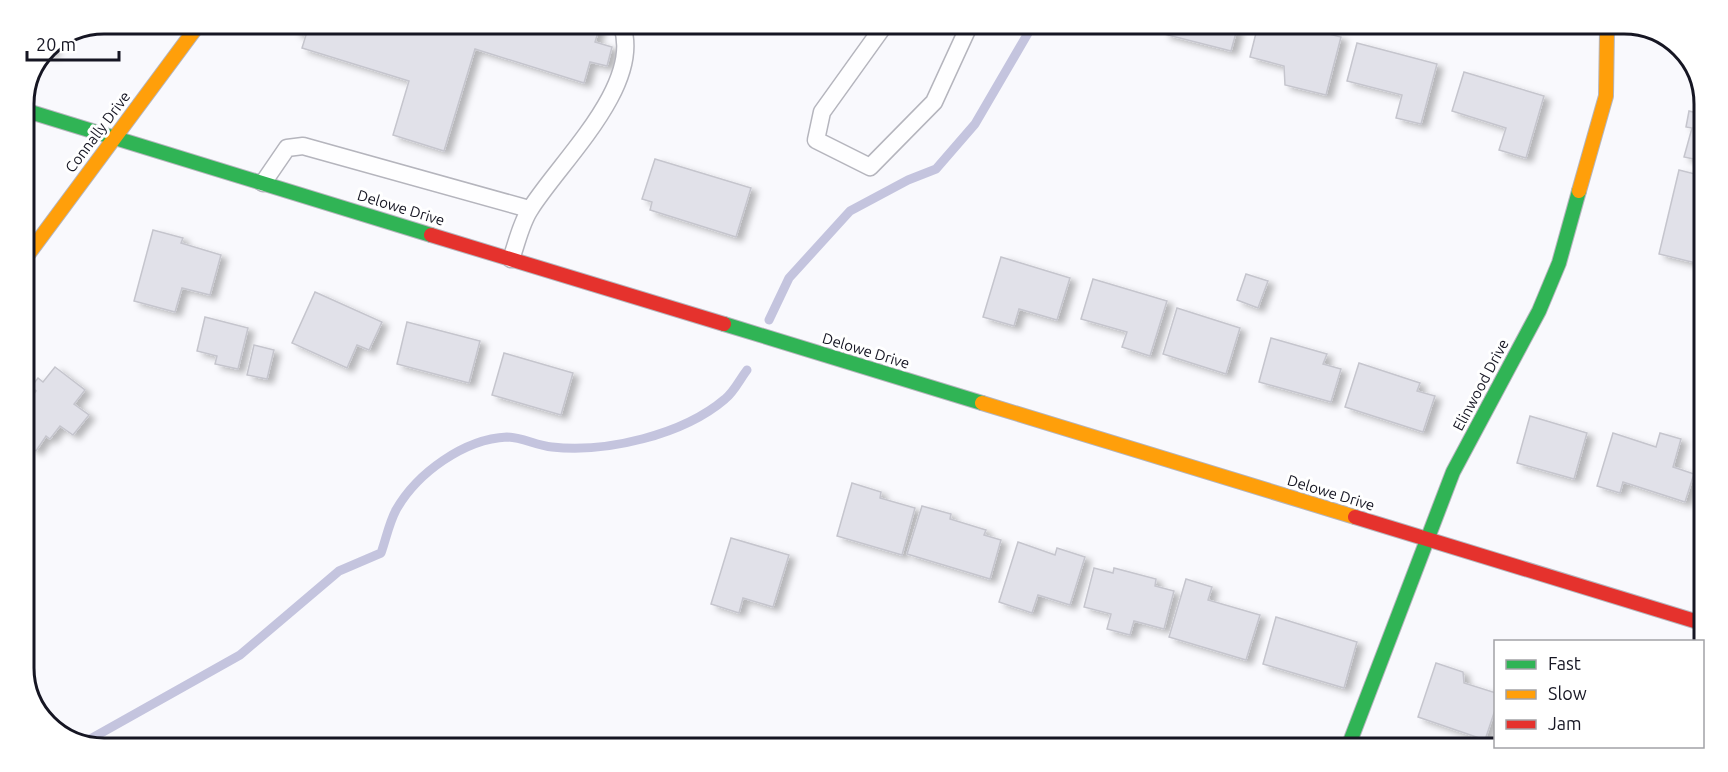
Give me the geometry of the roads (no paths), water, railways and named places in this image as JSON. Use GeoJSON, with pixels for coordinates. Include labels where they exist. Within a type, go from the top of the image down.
{"type":"FeatureCollection","features":[{"type":"Feature","properties":{"kind":"street","name":"Connally Drive"},"geometry":{"type":"LineString","coordinates":[[35,245],[191,35]]}},
{"type":"Feature","properties":{"kind":"street","name":"Elinwood Drive"},"geometry":{"type":"LineString","coordinates":[[1351,738],[1453,472],[1539,311],[1559,262],[1606,96],[1607,35]]}},
{"type":"Feature","properties":{"kind":"street","name":"Delowe Drive"},"geometry":{"type":"LineString","coordinates":[[35,113],[1694,621]]}},
{"type":"Feature","properties":{"kind":"lane"},"geometry":{"type":"LineString","coordinates":[[511,259],[529,209],[597,121],[625,62],[625,35]]}},
{"type":"Feature","properties":{"kind":"lane"},"geometry":{"type":"LineString","coordinates":[[878,35],[822,112],[816,140],[870,167],[934,102],[964,35]]}},
{"type":"Feature","properties":{"kind":"lane"},"geometry":{"type":"LineString","coordinates":[[263,183],[287,148],[303,146],[529,209]]}},
{"type":"Feature","properties":{"kind":"waterway"},"geometry":{"type":"LineString","coordinates":[[769,320],[789,278],[850,211],[908,180],[936,169],[975,124],[1027,35]]}},
{"type":"Feature","properties":{"kind":"waterway"},"geometry":{"type":"LineString","coordinates":[[95,737],[240,655],[339,571],[381,553],[389,526],[405,496],[429,471],[459,451],[491,439],[507,437],[546,446],[573,448],[596,447],[643,439],[688,423],[708,412],[728,396],[747,370]]}}]}
